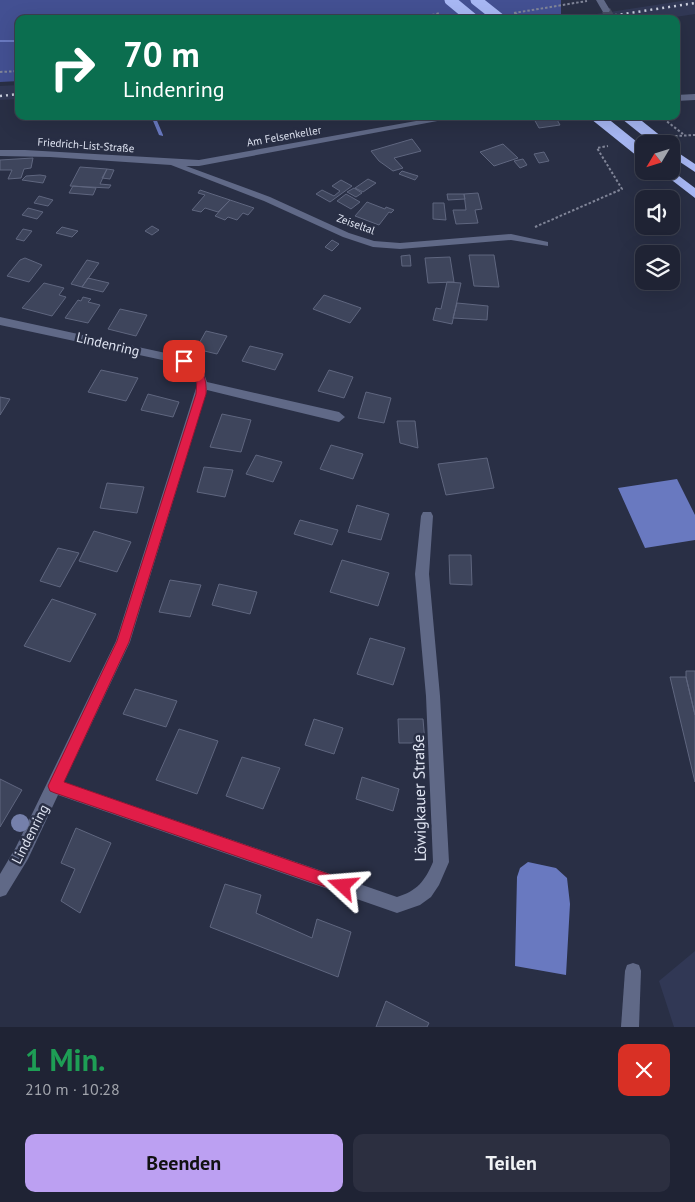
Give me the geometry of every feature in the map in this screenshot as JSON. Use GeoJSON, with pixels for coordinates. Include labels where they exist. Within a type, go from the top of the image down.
{"type":"FeatureCollection","features":[{"type":"Feature","properties":{"kind":"highway"},"geometry":{"type":"LineString","coordinates":[[450,0],[468,15]]}},
{"type":"Feature","properties":{"kind":"highway"},"geometry":{"type":"LineString","coordinates":[[476,0],[501,15]]}},
{"type":"Feature","properties":{"kind":"highway"},"geometry":{"type":"LineString","coordinates":[[601,120],[635,148]]}},
{"type":"Feature","properties":{"kind":"highway"},"geometry":{"type":"LineString","coordinates":[[631,120],[650,135]]}},
{"type":"Feature","properties":{"kind":"highway"},"geometry":{"type":"LineString","coordinates":[[680,158],[695,169]]}},
{"type":"Feature","properties":{"kind":"highway"},"geometry":{"type":"LineString","coordinates":[[677,180],[695,194]]}},
{"type":"Feature","properties":{"kind":"street"},"geometry":{"type":"LineString","coordinates":[[600,0],[606,10]]}},
{"type":"Feature","properties":{"kind":"street"},"geometry":{"type":"LineString","coordinates":[[680,98],[695,97]]}},
{"type":"Feature","properties":{"kind":"street","name":"Am Felsenkeller"},"geometry":{"type":"LineString","coordinates":[[170,163],[199,163],[438,120]]}},
{"type":"Feature","properties":{"kind":"street","name":"Friedrich-List-Straße"},"geometry":{"type":"LineString","coordinates":[[0,153],[36,152],[170,163]]}},
{"type":"Feature","properties":{"kind":"street","name":"Zeiseltal"},"geometry":{"type":"LineString","coordinates":[[170,163],[267,200],[346,235],[373,244],[400,246],[511,237],[545,244]]}},
{"type":"Feature","properties":{"kind":"street","name":"Lindenring"},"geometry":{"type":"LineString","coordinates":[[0,321],[184,361],[198,371],[203,385],[122,642],[55,786],[22,853],[0,890]]}},
{"type":"Feature","properties":{"kind":"street"},"geometry":{"type":"LineString","coordinates":[[203,385],[339,417]]}},
{"type":"Feature","properties":{"kind":"street","name":"Löwigkauer Straße"},"geometry":{"type":"LineString","coordinates":[[55,786],[397,905],[416,900],[431,887],[441,862],[433,696],[422,574],[427,516]]}},
{"type":"Feature","properties":{"kind":"street"},"geometry":{"type":"LineString","coordinates":[[630,1027],[633,971]]}},
{"type":"Feature","properties":{"kind":"path"},"geometry":{"type":"LineString","coordinates":[[515,15],[594,0]]}},
{"type":"Feature","properties":{"kind":"path"},"geometry":{"type":"LineString","coordinates":[[0,72],[15,71]]}},
{"type":"Feature","properties":{"kind":"path"},"geometry":{"type":"LineString","coordinates":[[665,120],[683,134]]}},
{"type":"Feature","properties":{"kind":"path"},"geometry":{"type":"LineString","coordinates":[[511,237],[622,189]]}},
{"type":"Feature","properties":{"kind":"shaded area"},"geometry":{"type":"Polygon","coordinates":[[[0,0],[561,0],[561,15],[15,15],[15,81],[0,82],[0,0]]]}},
{"type":"Feature","properties":{"kind":"shaded area"},"geometry":{"type":"Polygon","coordinates":[[[695,0],[695,14],[680,16],[590,15],[695,0]]]}},
{"type":"Feature","properties":{"kind":"shaded area"},"geometry":{"type":"Polygon","coordinates":[[[15,85],[15,99],[0,100],[0,86],[15,85]]]}},
{"type":"Feature","properties":{"kind":"shaded area"},"geometry":{"type":"Polygon","coordinates":[[[677,479],[695,515],[695,540],[645,548],[618,488],[677,479]]]}},
{"type":"Feature","properties":{"kind":"shaded area"},"geometry":{"type":"Polygon","coordinates":[[[528,862],[556,868],[567,878],[570,904],[566,975],[515,966],[517,877],[520,868],[528,862]]]}},
{"type":"Feature","properties":{"kind":"shaded area"},"geometry":{"type":"Polygon","coordinates":[[[695,951],[695,1027],[674,1027],[659,981],[695,951]]]}},
{"type":"Feature","properties":{"kind":"building"},"geometry":{"type":"Polygon","coordinates":[[[535,120],[557,120],[560,125],[539,128],[535,120]]]}},
{"type":"Feature","properties":{"kind":"building"},"geometry":{"type":"Polygon","coordinates":[[[412,139],[421,151],[394,158],[403,168],[393,171],[379,161],[371,151],[412,139]]]}},
{"type":"Feature","properties":{"kind":"building"},"geometry":{"type":"Polygon","coordinates":[[[503,144],[518,158],[494,166],[480,152],[503,144]]]}},
{"type":"Feature","properties":{"kind":"building"},"geometry":{"type":"Polygon","coordinates":[[[544,152],[549,161],[539,163],[534,154],[544,152]]]}},
{"type":"Feature","properties":{"kind":"building"},"geometry":{"type":"Polygon","coordinates":[[[33,158],[31,168],[24,169],[21,178],[8,179],[12,170],[0,170],[0,160],[33,158]]]}},
{"type":"Feature","properties":{"kind":"building"},"geometry":{"type":"Polygon","coordinates":[[[523,159],[527,165],[520,168],[514,161],[523,159]]]}},
{"type":"Feature","properties":{"kind":"building"},"geometry":{"type":"Polygon","coordinates":[[[80,167],[107,169],[100,184],[111,185],[109,188],[70,186],[80,167]]]}},
{"type":"Feature","properties":{"kind":"building"},"geometry":{"type":"Polygon","coordinates":[[[107,169],[114,170],[110,179],[102,178],[107,169]]]}},
{"type":"Feature","properties":{"kind":"building"},"geometry":{"type":"Polygon","coordinates":[[[402,171],[418,176],[415,180],[399,174],[402,171]]]}},
{"type":"Feature","properties":{"kind":"building"},"geometry":{"type":"Polygon","coordinates":[[[26,176],[46,176],[43,183],[22,180],[26,176]]]}},
{"type":"Feature","properties":{"kind":"building"},"geometry":{"type":"Polygon","coordinates":[[[368,179],[376,183],[363,192],[355,188],[368,179]]]}},
{"type":"Feature","properties":{"kind":"building"},"geometry":{"type":"Polygon","coordinates":[[[341,180],[352,186],[330,202],[316,194],[322,190],[334,196],[340,191],[332,186],[341,180]]]}},
{"type":"Feature","properties":{"kind":"building"},"geometry":{"type":"Polygon","coordinates":[[[73,186],[96,188],[93,195],[69,193],[73,186]]]}},
{"type":"Feature","properties":{"kind":"building"},"geometry":{"type":"Polygon","coordinates":[[[354,188],[362,193],[356,197],[347,192],[354,188]]]}},
{"type":"Feature","properties":{"kind":"building"},"geometry":{"type":"Polygon","coordinates":[[[200,190],[230,200],[218,212],[205,208],[201,212],[192,210],[205,195],[198,193],[200,190]]]}},
{"type":"Feature","properties":{"kind":"building"},"geometry":{"type":"Polygon","coordinates":[[[478,193],[482,209],[475,210],[478,223],[456,224],[453,210],[466,210],[464,194],[478,193]]]}},
{"type":"Feature","properties":{"kind":"building"},"geometry":{"type":"Polygon","coordinates":[[[346,194],[360,202],[351,209],[337,201],[346,194]]]}},
{"type":"Feature","properties":{"kind":"building"},"geometry":{"type":"Polygon","coordinates":[[[447,194],[464,194],[465,199],[448,200],[447,194]]]}},
{"type":"Feature","properties":{"kind":"building"},"geometry":{"type":"Polygon","coordinates":[[[39,196],[53,200],[48,206],[34,203],[39,196]]]}},
{"type":"Feature","properties":{"kind":"building"},"geometry":{"type":"Polygon","coordinates":[[[230,200],[254,208],[248,215],[243,213],[237,220],[228,217],[225,220],[215,216],[230,200]]]}},
{"type":"Feature","properties":{"kind":"building"},"geometry":{"type":"Polygon","coordinates":[[[367,202],[385,209],[386,207],[394,210],[391,213],[389,212],[379,225],[355,216],[367,202]]]}},
{"type":"Feature","properties":{"kind":"building"},"geometry":{"type":"Polygon","coordinates":[[[433,203],[444,203],[446,220],[433,219],[433,203]]]}},
{"type":"Feature","properties":{"kind":"building"},"geometry":{"type":"Polygon","coordinates":[[[28,208],[43,212],[37,219],[22,215],[28,208]]]}},
{"type":"Feature","properties":{"kind":"building"},"geometry":{"type":"Polygon","coordinates":[[[152,226],[159,230],[152,235],[145,231],[152,226]]]}},
{"type":"Feature","properties":{"kind":"building"},"geometry":{"type":"Polygon","coordinates":[[[62,227],[78,231],[72,237],[56,233],[62,227]]]}},
{"type":"Feature","properties":{"kind":"building"},"geometry":{"type":"Polygon","coordinates":[[[23,229],[32,231],[24,241],[16,239],[23,229]]]}},
{"type":"Feature","properties":{"kind":"building"},"geometry":{"type":"Polygon","coordinates":[[[332,240],[339,244],[332,251],[325,247],[332,240]]]}},
{"type":"Feature","properties":{"kind":"building"},"geometry":{"type":"Polygon","coordinates":[[[410,255],[411,266],[402,266],[401,256],[410,255]]]}},
{"type":"Feature","properties":{"kind":"building"},"geometry":{"type":"Polygon","coordinates":[[[469,255],[494,255],[499,287],[474,286],[469,255]]]}},
{"type":"Feature","properties":{"kind":"building"},"geometry":{"type":"Polygon","coordinates":[[[450,257],[454,282],[428,283],[425,258],[450,257]]]}},
{"type":"Feature","properties":{"kind":"building"},"geometry":{"type":"Polygon","coordinates":[[[25,258],[42,265],[29,282],[7,276],[20,260],[25,258]]]}},
{"type":"Feature","properties":{"kind":"building"},"geometry":{"type":"Polygon","coordinates":[[[87,260],[99,263],[82,287],[71,284],[87,260]]]}},
{"type":"Feature","properties":{"kind":"building"},"geometry":{"type":"Polygon","coordinates":[[[88,278],[109,283],[103,292],[82,287],[88,278]]]}},
{"type":"Feature","properties":{"kind":"building"},"geometry":{"type":"Polygon","coordinates":[[[447,282],[461,283],[452,324],[433,320],[436,308],[441,309],[447,282]]]}},
{"type":"Feature","properties":{"kind":"building"},"geometry":{"type":"Polygon","coordinates":[[[44,283],[64,288],[59,295],[66,297],[52,316],[22,308],[44,283]]]}},
{"type":"Feature","properties":{"kind":"building"},"geometry":{"type":"Polygon","coordinates":[[[324,295],[361,308],[350,323],[313,309],[324,295]]]}},
{"type":"Feature","properties":{"kind":"building"},"geometry":{"type":"Polygon","coordinates":[[[83,297],[91,299],[88,302],[100,305],[88,323],[65,318],[78,300],[81,301],[83,297]]]}},
{"type":"Feature","properties":{"kind":"building"},"geometry":{"type":"Polygon","coordinates":[[[457,303],[488,306],[487,320],[453,318],[457,303]]]}},
{"type":"Feature","properties":{"kind":"building"},"geometry":{"type":"Polygon","coordinates":[[[120,309],[147,315],[136,336],[108,329],[120,309]]]}},
{"type":"Feature","properties":{"kind":"building"},"geometry":{"type":"Polygon","coordinates":[[[206,331],[227,336],[217,354],[196,349],[206,331]]]}},
{"type":"Feature","properties":{"kind":"building"},"geometry":{"type":"Polygon","coordinates":[[[250,346],[283,354],[275,370],[242,361],[250,346]]]}},
{"type":"Feature","properties":{"kind":"building"},"geometry":{"type":"Polygon","coordinates":[[[101,370],[138,378],[126,401],[88,392],[101,370]]]}},
{"type":"Feature","properties":{"kind":"building"},"geometry":{"type":"Polygon","coordinates":[[[329,370],[353,377],[344,398],[318,391],[329,370]]]}},
{"type":"Feature","properties":{"kind":"building"},"geometry":{"type":"Polygon","coordinates":[[[366,392],[391,398],[384,423],[358,418],[366,392]]]}},
{"type":"Feature","properties":{"kind":"building"},"geometry":{"type":"Polygon","coordinates":[[[148,394],[179,402],[173,417],[141,410],[148,394]]]}},
{"type":"Feature","properties":{"kind":"building"},"geometry":{"type":"Polygon","coordinates":[[[0,397],[10,399],[0,415],[0,397]]]}},
{"type":"Feature","properties":{"kind":"building"},"geometry":{"type":"Polygon","coordinates":[[[222,414],[251,420],[241,452],[210,447],[222,414]]]}},
{"type":"Feature","properties":{"kind":"building"},"geometry":{"type":"Polygon","coordinates":[[[397,421],[415,421],[418,448],[400,443],[397,421]]]}},
{"type":"Feature","properties":{"kind":"building"},"geometry":{"type":"Polygon","coordinates":[[[331,445],[363,454],[353,479],[320,469],[331,445]]]}},
{"type":"Feature","properties":{"kind":"building"},"geometry":{"type":"Polygon","coordinates":[[[256,455],[282,462],[273,482],[246,474],[256,455]]]}},
{"type":"Feature","properties":{"kind":"building"},"geometry":{"type":"Polygon","coordinates":[[[487,458],[494,488],[446,495],[438,464],[487,458]]]}},
{"type":"Feature","properties":{"kind":"building"},"geometry":{"type":"Polygon","coordinates":[[[204,467],[233,470],[225,497],[197,492],[204,467]]]}},
{"type":"Feature","properties":{"kind":"building"},"geometry":{"type":"Polygon","coordinates":[[[107,483],[144,487],[137,513],[100,508],[107,483]]]}},
{"type":"Feature","properties":{"kind":"building"},"geometry":{"type":"Polygon","coordinates":[[[357,505],[389,514],[381,540],[348,532],[357,505]]]}},
{"type":"Feature","properties":{"kind":"building"},"geometry":{"type":"Polygon","coordinates":[[[300,520],[338,530],[332,545],[294,534],[300,520]]]}},
{"type":"Feature","properties":{"kind":"building"},"geometry":{"type":"Polygon","coordinates":[[[94,531],[131,542],[117,572],[79,561],[94,531]]]}},
{"type":"Feature","properties":{"kind":"building"},"geometry":{"type":"Polygon","coordinates":[[[58,548],[79,553],[60,587],[40,581],[58,548]]]}},
{"type":"Feature","properties":{"kind":"building"},"geometry":{"type":"Polygon","coordinates":[[[449,555],[471,555],[472,585],[450,584],[449,555]]]}},
{"type":"Feature","properties":{"kind":"building"},"geometry":{"type":"Polygon","coordinates":[[[342,560],[389,573],[378,606],[330,592],[342,560]]]}},
{"type":"Feature","properties":{"kind":"building"},"geometry":{"type":"Polygon","coordinates":[[[170,580],[201,585],[190,617],[159,612],[170,580]]]}},
{"type":"Feature","properties":{"kind":"building"},"geometry":{"type":"Polygon","coordinates":[[[219,584],[257,592],[250,614],[212,605],[219,584]]]}},
{"type":"Feature","properties":{"kind":"building"},"geometry":{"type":"Polygon","coordinates":[[[52,599],[96,614],[70,662],[24,646],[52,599]]]}},
{"type":"Feature","properties":{"kind":"building"},"geometry":{"type":"Polygon","coordinates":[[[370,638],[405,648],[393,685],[357,674],[370,638]]]}},
{"type":"Feature","properties":{"kind":"building"},"geometry":{"type":"Polygon","coordinates":[[[686,671],[695,671],[695,715],[686,677],[686,671]]]}},
{"type":"Feature","properties":{"kind":"building"},"geometry":{"type":"Polygon","coordinates":[[[670,677],[686,677],[695,715],[695,782],[670,677]]]}},
{"type":"Feature","properties":{"kind":"building"},"geometry":{"type":"Polygon","coordinates":[[[135,689],[177,701],[166,727],[123,714],[135,689]]]}},
{"type":"Feature","properties":{"kind":"building"},"geometry":{"type":"Polygon","coordinates":[[[314,719],[343,728],[334,754],[305,745],[314,719]]]}},
{"type":"Feature","properties":{"kind":"building"},"geometry":{"type":"Polygon","coordinates":[[[398,719],[423,719],[425,743],[399,743],[398,719]]]}},
{"type":"Feature","properties":{"kind":"building"},"geometry":{"type":"Polygon","coordinates":[[[179,729],[218,741],[197,794],[156,780],[179,729]]]}},
{"type":"Feature","properties":{"kind":"building"},"geometry":{"type":"Polygon","coordinates":[[[242,757],[280,768],[263,809],[226,796],[242,757]]]}},
{"type":"Feature","properties":{"kind":"building"},"geometry":{"type":"Polygon","coordinates":[[[362,777],[399,789],[393,811],[356,799],[362,777]]]}},
{"type":"Feature","properties":{"kind":"building"},"geometry":{"type":"Polygon","coordinates":[[[0,779],[22,790],[0,827],[0,779]]]}},
{"type":"Feature","properties":{"kind":"building"},"geometry":{"type":"Polygon","coordinates":[[[76,828],[111,843],[80,913],[61,901],[75,869],[61,863],[76,828]]]}},
{"type":"Feature","properties":{"kind":"building"},"geometry":{"type":"Polygon","coordinates":[[[225,884],[261,895],[256,913],[312,938],[317,919],[351,932],[338,977],[210,927],[225,884]]]}},
{"type":"Feature","properties":{"kind":"building"},"geometry":{"type":"Polygon","coordinates":[[[386,1001],[429,1023],[427,1027],[376,1027],[386,1001]]]}},
{"type":"Feature","properties":{"kind":"waterway"},"geometry":{"type":"LineString","coordinates":[[0,41],[15,41]]}},
{"type":"Feature","properties":{"kind":"waterway"},"geometry":{"type":"LineString","coordinates":[[155,120],[161,135]]}},
{"type":"Feature","properties":{"kind":"tunnel"},"geometry":{"type":"LineString","coordinates":[[606,10],[609,15]]}},
{"type":"Feature","properties":{"kind":"railway"},"geometry":{"type":"LineString","coordinates":[[617,15],[695,3]]}},
{"type":"Feature","properties":{"kind":"railway"},"geometry":{"type":"LineString","coordinates":[[0,96],[15,94]]}},
{"type":"Feature","properties":{"kind":"route"},"geometry":{"type":"LineString","coordinates":[[184,361],[198,371],[203,385],[201,394],[122,642],[55,786],[343,886]]}}]}
